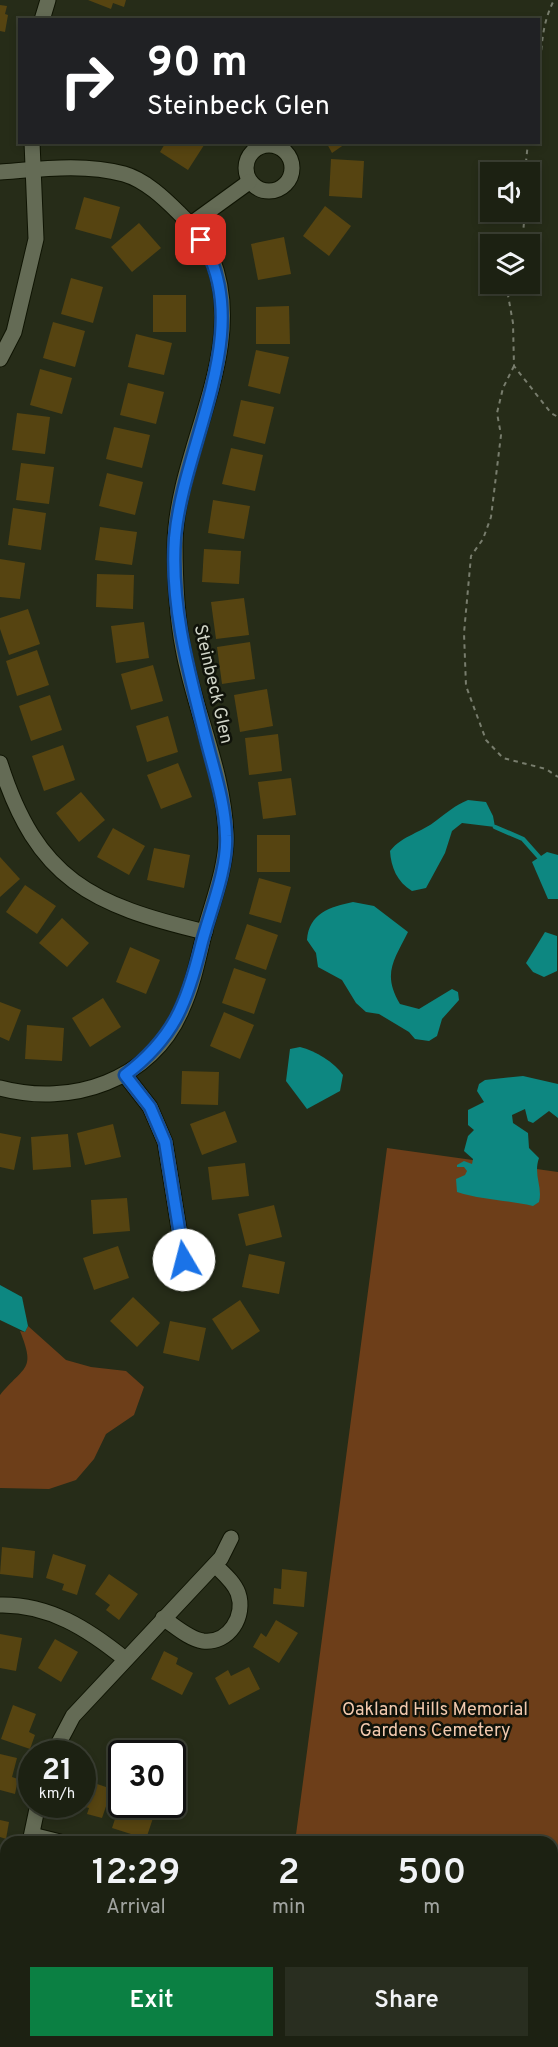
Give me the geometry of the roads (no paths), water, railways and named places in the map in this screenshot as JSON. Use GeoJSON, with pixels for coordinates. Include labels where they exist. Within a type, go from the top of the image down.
{"type":"FeatureCollection","features":[{"type":"Feature","properties":{"kind":"street"},"geometry":{"type":"LineString","coordinates":[[43,18],[48,0]]}},
{"type":"Feature","properties":{"kind":"street"},"geometry":{"type":"LineString","coordinates":[[0,359],[17,323],[36,239],[32,144]]}},
{"type":"Feature","properties":{"kind":"street","name":"Steinbeck Glen"},"geometry":{"type":"LineString","coordinates":[[0,172],[86,168],[126,174],[160,194],[191,225],[211,256],[222,298],[223,333],[184,482],[175,539],[176,597],[183,649],[221,796],[227,839],[192,983],[182,1012],[157,1047],[125,1075],[94,1088],[58,1095],[28,1095],[0,1088]]}},
{"type":"Feature","properties":{"kind":"street"},"geometry":{"type":"LineString","coordinates":[[191,225],[249,182]]}},
{"type":"Feature","properties":{"kind":"street"},"geometry":{"type":"LineString","coordinates":[[0,763],[11,797],[32,838],[66,876],[109,904],[157,921],[205,932]]}},
{"type":"Feature","properties":{"kind":"street"},"geometry":{"type":"LineString","coordinates":[[125,1075],[150,1107],[165,1142],[184,1260]]}},
{"type":"Feature","properties":{"kind":"street"},"geometry":{"type":"LineString","coordinates":[[60,1740],[73,1716],[215,1564],[231,1538]]}},
{"type":"Feature","properties":{"kind":"street"},"geometry":{"type":"LineString","coordinates":[[163,1618],[202,1641],[213,1641],[230,1632],[239,1614],[238,1591],[215,1564]]}},
{"type":"Feature","properties":{"kind":"street"},"geometry":{"type":"LineString","coordinates":[[0,1605],[34,1608],[59,1615],[104,1642],[124,1659]]}},
{"type":"Feature","properties":{"kind":"street"},"geometry":{"type":"LineString","coordinates":[[32,1836],[35,1818]]}},
{"type":"Feature","properties":{"kind":"water"},"geometry":{"type":"Polygon","coordinates":[[[468,800],[486,802],[493,816],[495,827],[462,823],[452,831],[445,853],[426,888],[412,891],[396,874],[390,851],[401,841],[468,800]]]}},
{"type":"Feature","properties":{"kind":"water"},"geometry":{"type":"Polygon","coordinates":[[[547,852],[558,855],[558,899],[548,899],[532,862],[547,852]]]}},
{"type":"Feature","properties":{"kind":"water"},"geometry":{"type":"Polygon","coordinates":[[[353,902],[374,906],[408,932],[395,959],[391,975],[400,1004],[419,1009],[452,989],[458,992],[459,1000],[442,1019],[437,1036],[429,1041],[415,1039],[409,1032],[379,1014],[366,1012],[356,1003],[342,980],[318,967],[316,953],[307,940],[312,923],[316,917],[329,909],[353,902]]]}},
{"type":"Feature","properties":{"kind":"water"},"geometry":{"type":"Polygon","coordinates":[[[545,932],[557,936],[557,971],[544,977],[533,972],[526,963],[545,932]]]}},
{"type":"Feature","properties":{"kind":"water"},"geometry":{"type":"Polygon","coordinates":[[[300,1047],[324,1058],[343,1075],[340,1091],[307,1109],[286,1081],[290,1049],[300,1047]]]}},
{"type":"Feature","properties":{"kind":"water"},"geometry":{"type":"Polygon","coordinates":[[[523,1076],[558,1084],[558,1118],[549,1111],[533,1123],[528,1121],[525,1109],[512,1115],[513,1123],[528,1133],[529,1148],[539,1158],[537,1170],[539,1202],[533,1206],[457,1192],[456,1179],[465,1175],[467,1171],[464,1167],[457,1167],[457,1165],[464,1161],[472,1164],[473,1159],[464,1151],[468,1136],[474,1130],[468,1125],[468,1110],[484,1102],[477,1091],[479,1084],[485,1080],[523,1076]]]}},
{"type":"Feature","properties":{"kind":"water"},"geometry":{"type":"Polygon","coordinates":[[[0,1285],[22,1297],[28,1326],[25,1332],[0,1320],[0,1285]]]}},
{"type":"Feature","properties":{"kind":"waterway"},"geometry":{"type":"LineString","coordinates":[[495,827],[523,839],[539,857]]}},
{"type":"Feature","properties":{"kind":"park label","name":"Oakland Hills Memorial Gardens Cemetery"},"geometry":{"type":"Point","coordinates":[435,1719]}}]}
